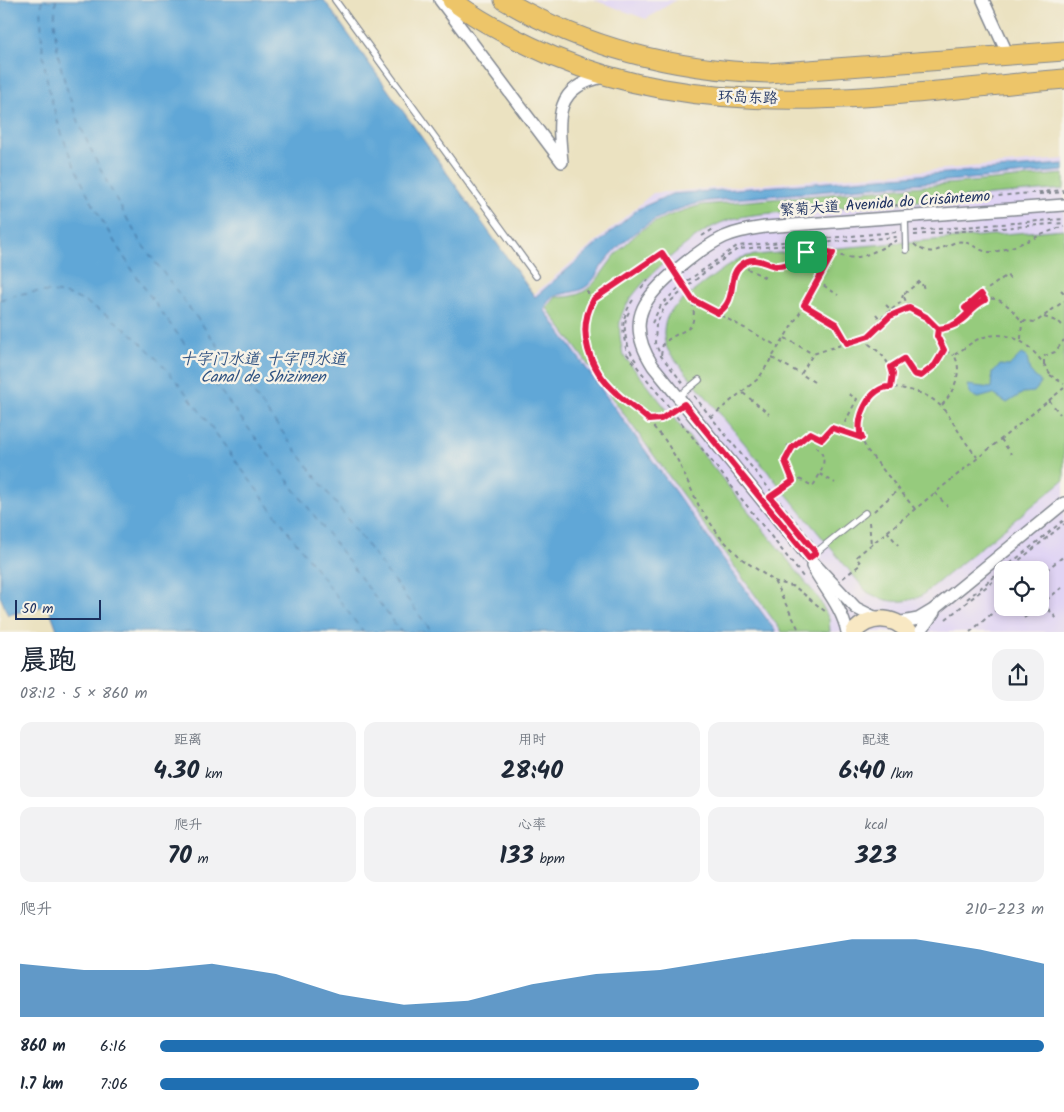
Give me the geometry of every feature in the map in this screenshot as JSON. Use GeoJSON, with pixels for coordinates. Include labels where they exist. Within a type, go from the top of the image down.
{"type":"FeatureCollection","features":[{"type":"Feature","properties":{"kind":"main road","name":"环岛东路"},"geometry":{"type":"LineString","coordinates":[[452,0],[492,27],[554,58],[605,77],[653,88],[705,96],[756,99],[815,99],[1064,79]]}},
{"type":"Feature","properties":{"kind":"main road","name":"环岛东路"},"geometry":{"type":"LineString","coordinates":[[504,0],[526,13],[596,45],[667,64],[708,70],[768,73],[1064,51]]}},
{"type":"Feature","properties":{"kind":"main road"},"geometry":{"type":"LineString","coordinates":[[849,632],[867,622],[895,624]]}},
{"type":"Feature","properties":{"kind":"street"},"geometry":{"type":"LineString","coordinates":[[440,0],[562,162],[561,105],[567,94],[574,87],[589,80],[605,77]]}},
{"type":"Feature","properties":{"kind":"street"},"geometry":{"type":"LineString","coordinates":[[983,0],[1008,55]]}},
{"type":"Feature","properties":{"kind":"street","name":"繁菊大道 Avenida do Crisântemo"},"geometry":{"type":"LineString","coordinates":[[814,553],[764,502],[680,401],[646,356],[640,333],[643,308],[651,297],[676,272],[711,244],[736,233],[751,229],[1064,205]]}},
{"type":"Feature","properties":{"kind":"street"},"geometry":{"type":"LineString","coordinates":[[920,632],[942,615],[1064,503]]}},
{"type":"Feature","properties":{"kind":"street"},"geometry":{"type":"LineString","coordinates":[[814,553],[835,584],[856,608],[872,616],[895,624],[942,615]]}},
{"type":"Feature","properties":{"kind":"street"},"geometry":{"type":"LineString","coordinates":[[814,553],[822,586],[840,611],[849,632]]}},
{"type":"Feature","properties":{"kind":"lane"},"geometry":{"type":"LineString","coordinates":[[335,0],[536,276]]}},
{"type":"Feature","properties":{"kind":"lane"},"geometry":{"type":"LineString","coordinates":[[905,218],[906,250]]}},
{"type":"Feature","properties":{"kind":"lane"},"geometry":{"type":"LineString","coordinates":[[680,401],[699,380]]}},
{"type":"Feature","properties":{"kind":"lane"},"geometry":{"type":"LineString","coordinates":[[814,553],[869,512]]}},
{"type":"Feature","properties":{"kind":"path"},"geometry":{"type":"LineString","coordinates":[[882,207],[1064,191]]}},
{"type":"Feature","properties":{"kind":"path"},"geometry":{"type":"LineString","coordinates":[[680,401],[655,342],[656,325],[665,306],[685,286],[738,249],[1064,219]]}},
{"type":"Feature","properties":{"kind":"path"},"geometry":{"type":"LineString","coordinates":[[905,234],[918,247],[932,252],[948,248],[957,242],[966,242],[975,248],[990,252],[1064,225]]}},
{"type":"Feature","properties":{"kind":"path"},"geometry":{"type":"LineString","coordinates":[[650,325],[661,305],[683,284],[737,246],[1064,225]]}},
{"type":"Feature","properties":{"kind":"path"},"geometry":{"type":"LineString","coordinates":[[718,226],[700,238],[723,227]]}},
{"type":"Feature","properties":{"kind":"path"},"geometry":{"type":"LineString","coordinates":[[718,313],[726,308],[731,300],[735,274],[740,265],[751,260],[765,260],[777,266],[793,262],[806,252],[819,250],[848,258],[858,257],[905,234]]}},
{"type":"Feature","properties":{"kind":"path"},"geometry":{"type":"LineString","coordinates":[[661,356],[663,344],[691,327],[695,317],[693,300],[662,253],[594,299],[589,308],[585,331],[594,368],[618,395],[649,420],[665,440],[678,461],[711,526],[742,558],[774,581],[795,587],[849,632]]}},
{"type":"Feature","properties":{"kind":"path"},"geometry":{"type":"LineString","coordinates":[[701,425],[743,393],[759,378],[804,305],[833,253]]}},
{"type":"Feature","properties":{"kind":"path"},"geometry":{"type":"LineString","coordinates":[[663,267],[669,262]]}},
{"type":"Feature","properties":{"kind":"path"},"geometry":{"type":"LineString","coordinates":[[740,265],[766,278]]}},
{"type":"Feature","properties":{"kind":"path"},"geometry":{"type":"LineString","coordinates":[[970,313],[964,307],[1007,275],[1011,281]]}},
{"type":"Feature","properties":{"kind":"path"},"geometry":{"type":"LineString","coordinates":[[641,290],[652,278]]}},
{"type":"Feature","properties":{"kind":"path"},"geometry":{"type":"LineString","coordinates":[[816,281],[838,295]]}},
{"type":"Feature","properties":{"kind":"path"},"geometry":{"type":"LineString","coordinates":[[876,314],[880,319],[900,303],[903,294],[920,281],[924,288]]}},
{"type":"Feature","properties":{"kind":"path"},"geometry":{"type":"LineString","coordinates":[[1061,290],[1064,293]]}},
{"type":"Feature","properties":{"kind":"path"},"geometry":{"type":"LineString","coordinates":[[586,291],[594,299]]}},
{"type":"Feature","properties":{"kind":"path"},"geometry":{"type":"LineString","coordinates":[[903,294],[909,308],[926,317],[938,329]]}},
{"type":"Feature","properties":{"kind":"path"},"geometry":{"type":"LineString","coordinates":[[981,294],[985,300]]}},
{"type":"Feature","properties":{"kind":"path"},"geometry":{"type":"LineString","coordinates":[[639,296],[626,316],[625,328],[630,353],[680,401],[778,538]]}},
{"type":"Feature","properties":{"kind":"path"},"geometry":{"type":"LineString","coordinates":[[635,298],[624,313],[622,327],[627,354],[680,401],[711,417],[774,494],[814,553]]}},
{"type":"Feature","properties":{"kind":"path"},"geometry":{"type":"LineString","coordinates":[[693,300],[779,347]]}},
{"type":"Feature","properties":{"kind":"path"},"geometry":{"type":"LineString","coordinates":[[938,329],[953,326],[985,300],[1000,300],[1022,321],[1036,322],[1064,301]]}},
{"type":"Feature","properties":{"kind":"path"},"geometry":{"type":"LineString","coordinates":[[804,305],[836,324],[847,343]]}},
{"type":"Feature","properties":{"kind":"path"},"geometry":{"type":"LineString","coordinates":[[886,305],[894,314]]}},
{"type":"Feature","properties":{"kind":"path"},"geometry":{"type":"LineString","coordinates":[[891,387],[893,374],[891,367],[884,357],[869,344],[869,336],[873,330],[894,314],[909,308]]}},
{"type":"Feature","properties":{"kind":"path"},"geometry":{"type":"LineString","coordinates":[[1044,317],[1059,322],[1064,327]]}},
{"type":"Feature","properties":{"kind":"path"},"geometry":{"type":"LineString","coordinates":[[1020,339],[1022,321]]}},
{"type":"Feature","properties":{"kind":"path"},"geometry":{"type":"LineString","coordinates":[[938,329],[937,336],[944,350],[954,355]]}},
{"type":"Feature","properties":{"kind":"path"},"geometry":{"type":"LineString","coordinates":[[800,374],[813,354],[869,336]]}},
{"type":"Feature","properties":{"kind":"path"},"geometry":{"type":"LineString","coordinates":[[954,355],[980,338],[997,336],[1020,339],[1039,356],[1051,375]]}},
{"type":"Feature","properties":{"kind":"path"},"geometry":{"type":"LineString","coordinates":[[784,338],[813,354]]}},
{"type":"Feature","properties":{"kind":"path"},"geometry":{"type":"LineString","coordinates":[[1064,340],[1055,352],[1044,356],[1044,364],[1051,375],[1064,384]]}},
{"type":"Feature","properties":{"kind":"path"},"geometry":{"type":"LineString","coordinates":[[651,344],[680,401],[808,583]]}},
{"type":"Feature","properties":{"kind":"path"},"geometry":{"type":"LineString","coordinates":[[891,367],[904,359],[914,374],[921,376],[935,365],[944,350]]}},
{"type":"Feature","properties":{"kind":"path"},"geometry":{"type":"LineString","coordinates":[[942,405],[954,391],[958,374],[954,355]]}},
{"type":"Feature","properties":{"kind":"path"},"geometry":{"type":"LineString","coordinates":[[772,358],[814,382]]}},
{"type":"Feature","properties":{"kind":"path"},"geometry":{"type":"LineString","coordinates":[[915,509],[867,450],[862,438],[859,424],[863,406],[877,393],[887,386],[919,391],[942,405],[977,457]]}},
{"type":"Feature","properties":{"kind":"path"},"geometry":{"type":"LineString","coordinates":[[835,584],[861,564],[856,557],[871,544],[1064,388]]}},
{"type":"Feature","properties":{"kind":"path"},"geometry":{"type":"LineString","coordinates":[[743,393],[769,414]]}},
{"type":"Feature","properties":{"kind":"path"},"geometry":{"type":"LineString","coordinates":[[840,430],[857,399],[849,394]]}},
{"type":"Feature","properties":{"kind":"path"},"geometry":{"type":"LineString","coordinates":[[1049,400],[1060,414]]}},
{"type":"Feature","properties":{"kind":"path"},"geometry":{"type":"LineString","coordinates":[[649,420],[661,419],[680,401]]}},
{"type":"Feature","properties":{"kind":"path"},"geometry":{"type":"LineString","coordinates":[[764,502],[797,478],[812,486],[825,463],[822,452],[816,447],[832,428],[862,438]]}},
{"type":"Feature","properties":{"kind":"path"},"geometry":{"type":"LineString","coordinates":[[793,481],[785,461],[792,448],[810,433],[822,439]]}},
{"type":"Feature","properties":{"kind":"path"},"geometry":{"type":"LineString","coordinates":[[1000,439],[1011,454]]}},
{"type":"Feature","properties":{"kind":"path"},"geometry":{"type":"LineString","coordinates":[[787,445],[792,448]]}},
{"type":"Feature","properties":{"kind":"path"},"geometry":{"type":"LineString","coordinates":[[819,474],[836,482]]}},
{"type":"Feature","properties":{"kind":"path"},"geometry":{"type":"LineString","coordinates":[[869,512],[899,489]]}},
{"type":"Feature","properties":{"kind":"path"},"geometry":{"type":"LineString","coordinates":[[934,492],[947,506]]}},
{"type":"Feature","properties":{"kind":"path"},"geometry":{"type":"LineString","coordinates":[[787,518],[814,553]]}},
{"type":"Feature","properties":{"kind":"path"},"geometry":{"type":"LineString","coordinates":[[869,519],[871,544]]}},
{"type":"Feature","properties":{"kind":"path"},"geometry":{"type":"LineString","coordinates":[[942,615],[1064,520]]}},
{"type":"Feature","properties":{"kind":"path"},"geometry":{"type":"LineString","coordinates":[[1018,561],[1064,524]]}},
{"type":"Feature","properties":{"kind":"path"},"geometry":{"type":"LineString","coordinates":[[887,531],[898,545]]}},
{"type":"Feature","properties":{"kind":"path"},"geometry":{"type":"LineString","coordinates":[[1049,568],[1064,556]]}},
{"type":"Feature","properties":{"kind":"path"},"geometry":{"type":"LineString","coordinates":[[942,615],[994,579]]}},
{"type":"Feature","properties":{"kind":"path"},"geometry":{"type":"LineString","coordinates":[[774,581],[800,632]]}},
{"type":"Feature","properties":{"kind":"path"},"geometry":{"type":"LineString","coordinates":[[1049,599],[1064,586]]}},
{"type":"Feature","properties":{"kind":"path"},"geometry":{"type":"LineString","coordinates":[[1049,609],[1058,620]]}},
{"type":"Feature","properties":{"kind":"path"},"geometry":{"type":"LineString","coordinates":[[970,632],[994,612]]}},
{"type":"Feature","properties":{"kind":"shaded area"},"geometry":{"type":"Polygon","coordinates":[[[594,0],[676,0],[646,19],[594,0]]]}},
{"type":"Feature","properties":{"kind":"shaded area"},"geometry":{"type":"Polygon","coordinates":[[[1064,159],[1064,632],[776,632],[533,295],[653,193],[1064,159]]]}},
{"type":"Feature","properties":{"kind":"green space"},"geometry":{"type":"Polygon","coordinates":[[[1064,174],[1064,189],[761,214],[732,219],[705,231],[677,251],[649,277],[628,303],[622,314],[620,324],[623,355],[819,599],[829,619],[830,632],[782,632],[547,308],[556,297],[567,297],[584,291],[596,281],[619,251],[645,228],[668,216],[702,205],[1064,174]]]}},
{"type":"Feature","properties":{"kind":"green space"},"geometry":{"type":"Polygon","coordinates":[[[1064,229],[1064,480],[921,596],[907,601],[887,600],[867,592],[669,352],[665,343],[664,327],[670,312],[682,300],[715,275],[744,257],[1064,229]]]}},
{"type":"Feature","properties":{"kind":"water","name":"十字门水道 十字門水道 Canal de Shizimen"},"geometry":{"type":"Polygon","coordinates":[[[0,0],[324,0],[535,297],[638,209],[672,194],[1064,164],[1064,171],[708,201],[664,215],[638,230],[615,250],[588,286],[555,297],[547,304],[545,311],[776,632],[58,632],[48,605],[8,615],[0,596],[0,0]]]}},
{"type":"Feature","properties":{"kind":"water"},"geometry":{"type":"Polygon","coordinates":[[[1021,354],[1027,357],[1030,372],[1040,381],[1040,385],[1034,392],[1023,393],[1007,403],[993,394],[978,398],[971,395],[967,385],[991,388],[992,372],[1000,365],[1009,366],[1021,354]]]}},
{"type":"Feature","properties":{"kind":"ferry route"},"geometry":{"type":"LineString","coordinates":[[42,0],[44,58],[56,115],[76,170],[104,223],[135,274],[170,324],[401,632]]}},
{"type":"Feature","properties":{"kind":"ferry route"},"geometry":{"type":"LineString","coordinates":[[56,0],[55,30],[68,94],[95,158],[141,243],[432,632]]}},
{"type":"Feature","properties":{"kind":"ferry route"},"geometry":{"type":"LineString","coordinates":[[0,300],[30,292],[51,292],[71,296],[106,315],[152,353],[191,399],[363,632]]}},
{"type":"Feature","properties":{"kind":"route"},"geometry":{"type":"LineString","coordinates":[[806,252],[793,262],[777,266],[765,260],[751,260],[740,265],[735,274],[731,300],[726,308],[718,313],[693,300],[662,253],[594,299],[585,320],[585,331],[594,368],[604,382],[649,420],[661,419],[684,404],[809,558],[816,553],[770,497],[793,481],[785,461],[792,448],[810,433],[822,439],[832,428],[862,438],[859,434],[859,424],[863,406],[887,386],[891,387],[893,374],[891,367],[904,359],[914,374],[921,376],[928,372],[935,365],[944,350],[937,336],[938,329],[943,328],[953,326],[964,320],[978,304],[985,300],[981,294],[965,308],[970,313],[964,320],[953,326],[943,328],[938,329],[919,311],[909,308],[890,316],[873,330],[869,336],[847,343],[836,324],[804,305],[833,253],[819,250],[806,252]]}}]}
